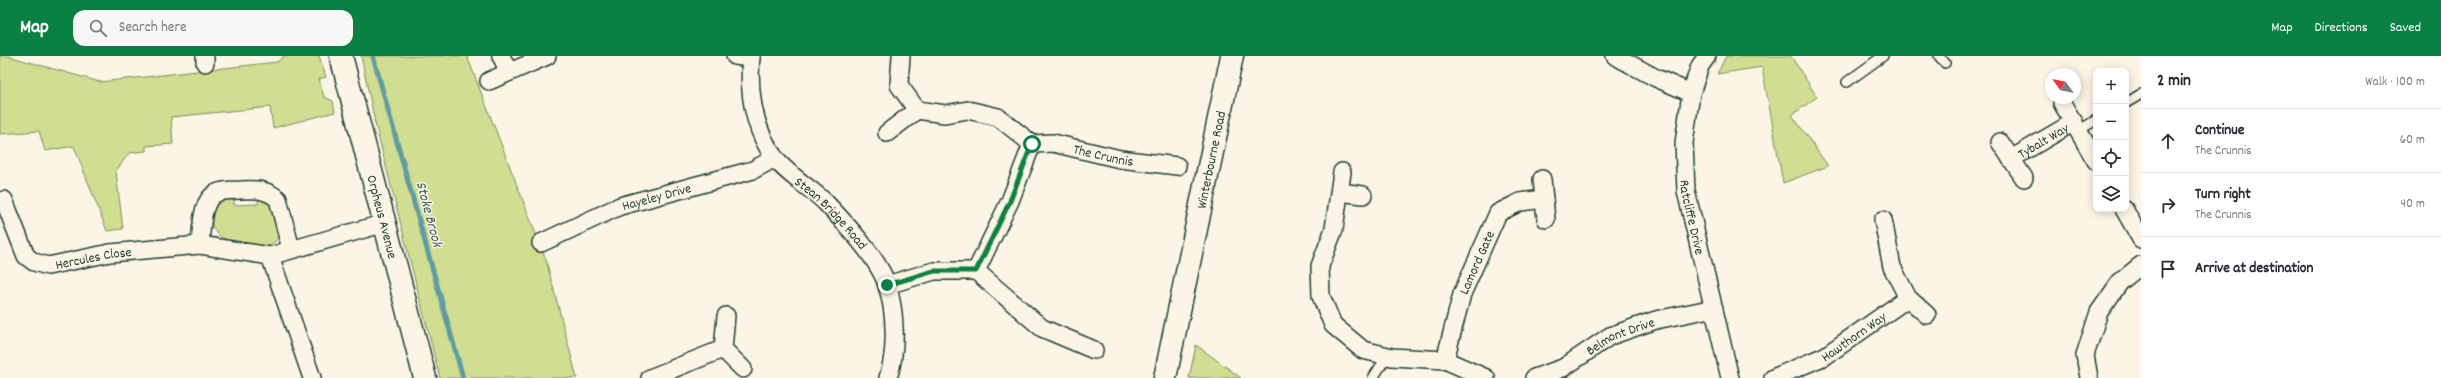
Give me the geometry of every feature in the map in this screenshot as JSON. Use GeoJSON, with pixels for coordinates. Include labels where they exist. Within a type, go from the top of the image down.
{"type":"FeatureCollection","features":[{"type":"Feature","properties":{"kind":"main road","name":"Orpheus Avenue"},"geometry":{"type":"LineString","coordinates":[[341,56],[425,378]]}},
{"type":"Feature","properties":{"kind":"main road","name":"Winterbourne Road"},"geometry":{"type":"LineString","coordinates":[[1165,378],[1232,56]]}},
{"type":"Feature","properties":{"kind":"main road","name":"Winterbourne Road"},"geometry":{"type":"LineString","coordinates":[[1153,378],[1189,264]]}},
{"type":"Feature","properties":{"kind":"street"},"geometry":{"type":"LineString","coordinates":[[501,56],[509,72]]}},
{"type":"Feature","properties":{"kind":"street"},"geometry":{"type":"LineString","coordinates":[[489,81],[547,56]]}},
{"type":"Feature","properties":{"kind":"street"},"geometry":{"type":"LineString","coordinates":[[901,56],[899,85],[917,110]]}},
{"type":"Feature","properties":{"kind":"street"},"geometry":{"type":"LineString","coordinates":[[1615,56],[1656,78],[1691,93]]}},
{"type":"Feature","properties":{"kind":"street","name":"Ratcliffe Drive"},"geometry":{"type":"LineString","coordinates":[[1707,56],[1700,66],[1691,93],[1684,143],[1686,191],[1730,378]]}},
{"type":"Feature","properties":{"kind":"street","name":"Stean Bridge Road"},"geometry":{"type":"LineString","coordinates":[[746,57],[751,96],[758,129],[775,158],[826,204],[865,246],[887,285],[894,327],[892,366],[888,378]]}},
{"type":"Feature","properties":{"kind":"street","name":"Tybalt Way"},"geometry":{"type":"LineString","coordinates":[[2063,104],[2093,156]]}},
{"type":"Feature","properties":{"kind":"street"},"geometry":{"type":"LineString","coordinates":[[887,133],[917,110],[945,114],[968,110],[998,117],[1032,144],[1010,201],[976,271]]}},
{"type":"Feature","properties":{"kind":"street","name":"Tybalt Way"},"geometry":{"type":"LineString","coordinates":[[2011,159],[2076,126]]}},
{"type":"Feature","properties":{"kind":"street","name":"Tybalt Way"},"geometry":{"type":"LineString","coordinates":[[2000,142],[2024,178]]}},
{"type":"Feature","properties":{"kind":"street","name":"The Crunnis"},"geometry":{"type":"LineString","coordinates":[[1032,144],[1053,143],[1120,158],[1177,166]]}},
{"type":"Feature","properties":{"kind":"street","name":"Hayeley Drive"},"geometry":{"type":"LineString","coordinates":[[541,243],[620,206],[754,170],[775,158]]}},
{"type":"Feature","properties":{"kind":"street"},"geometry":{"type":"LineString","coordinates":[[1342,172],[1334,229],[1320,266],[1321,296],[1333,325],[1363,350],[1387,356],[1445,360],[1486,378]]}},
{"type":"Feature","properties":{"kind":"street"},"geometry":{"type":"LineString","coordinates":[[1542,179],[1546,219]]}},
{"type":"Feature","properties":{"kind":"street"},"geometry":{"type":"LineString","coordinates":[[200,245],[204,211],[212,197],[217,192],[258,189],[273,195],[282,205],[291,249]]}},
{"type":"Feature","properties":{"kind":"street"},"geometry":{"type":"LineString","coordinates":[[1340,192],[1363,195]]}},
{"type":"Feature","properties":{"kind":"street","name":"Lamord Gate"},"geometry":{"type":"LineString","coordinates":[[1445,360],[1462,294],[1498,213],[1520,202],[1544,199]]}},
{"type":"Feature","properties":{"kind":"street","name":"Hercules Close"},"geometry":{"type":"LineString","coordinates":[[5,210],[26,256],[34,262],[48,266],[110,253],[200,245],[270,256],[385,223]]}},
{"type":"Feature","properties":{"kind":"street"},"geometry":{"type":"LineString","coordinates":[[2126,212],[2141,239]]}},
{"type":"Feature","properties":{"kind":"street"},"geometry":{"type":"LineString","coordinates":[[1883,220],[1892,267],[1908,298],[1927,315]]}},
{"type":"Feature","properties":{"kind":"street"},"geometry":{"type":"LineString","coordinates":[[270,256],[312,378]]}},
{"type":"Feature","properties":{"kind":"street"},"geometry":{"type":"LineString","coordinates":[[2089,378],[2085,355],[2099,312],[2120,282],[2141,265]]}},
{"type":"Feature","properties":{"kind":"street"},"geometry":{"type":"LineString","coordinates":[[887,285],[934,271],[976,271],[1042,328],[1094,350]]}},
{"type":"Feature","properties":{"kind":"street","name":"Hawthorn Way"},"geometry":{"type":"LineString","coordinates":[[1773,378],[1825,356],[1908,298]]}},
{"type":"Feature","properties":{"kind":"street","name":"Belmont Drive"},"geometry":{"type":"LineString","coordinates":[[1534,378],[1563,368],[1610,336],[1656,320],[1714,308]]}},
{"type":"Feature","properties":{"kind":"street"},"geometry":{"type":"LineString","coordinates":[[723,349],[726,316]]}},
{"type":"Feature","properties":{"kind":"street"},"geometry":{"type":"LineString","coordinates":[[723,349],[743,369]]}},
{"type":"Feature","properties":{"kind":"street"},"geometry":{"type":"LineString","coordinates":[[650,378],[723,349]]}},
{"type":"Feature","properties":{"kind":"lane"},"geometry":{"type":"LineString","coordinates":[[1847,82],[1883,56]]}},
{"type":"Feature","properties":{"kind":"lane"},"geometry":{"type":"LineString","coordinates":[[2129,101],[2141,94]]}},
{"type":"Feature","properties":{"kind":"lane"},"geometry":{"type":"LineString","coordinates":[[2076,126],[2093,121]]}},
{"type":"Feature","properties":{"kind":"lane"},"geometry":{"type":"LineString","coordinates":[[1374,378],[1387,356]]}},
{"type":"Feature","properties":{"kind":"green space"},"geometry":{"type":"Polygon","coordinates":[[[0,56],[8,56],[100,82],[277,62],[284,56],[319,56],[326,77],[319,79],[324,97],[333,101],[335,112],[273,128],[270,107],[171,117],[173,144],[146,146],[146,151],[129,153],[116,171],[123,229],[107,231],[74,146],[45,151],[39,131],[0,134],[0,56]]]}},
{"type":"Feature","properties":{"kind":"green space"},"geometry":{"type":"Polygon","coordinates":[[[361,56],[467,56],[546,260],[577,378],[440,378],[375,123],[361,56]]]}},
{"type":"Feature","properties":{"kind":"green space"},"geometry":{"type":"Polygon","coordinates":[[[1726,56],[1791,56],[1817,97],[1792,115],[1828,166],[1783,183],[1762,67],[1717,74],[1726,56]]]}},
{"type":"Feature","properties":{"kind":"green space"},"geometry":{"type":"Polygon","coordinates":[[[259,195],[269,198],[280,235],[275,242],[264,246],[240,244],[222,237],[216,232],[212,226],[212,218],[221,198],[234,197],[234,205],[258,204],[259,195]]]}},
{"type":"Feature","properties":{"kind":"green space"},"geometry":{"type":"Polygon","coordinates":[[[1196,345],[1241,378],[1189,378],[1196,345]]]}},
{"type":"Feature","properties":{"kind":"waterway","name":"Stoke Brook"},"geometry":{"type":"LineString","coordinates":[[373,56],[463,378]]}},
{"type":"Feature","properties":{"kind":"route"},"geometry":{"type":"LineString","coordinates":[[887,285],[934,271],[976,271],[1010,201],[1032,144]]}}]}
